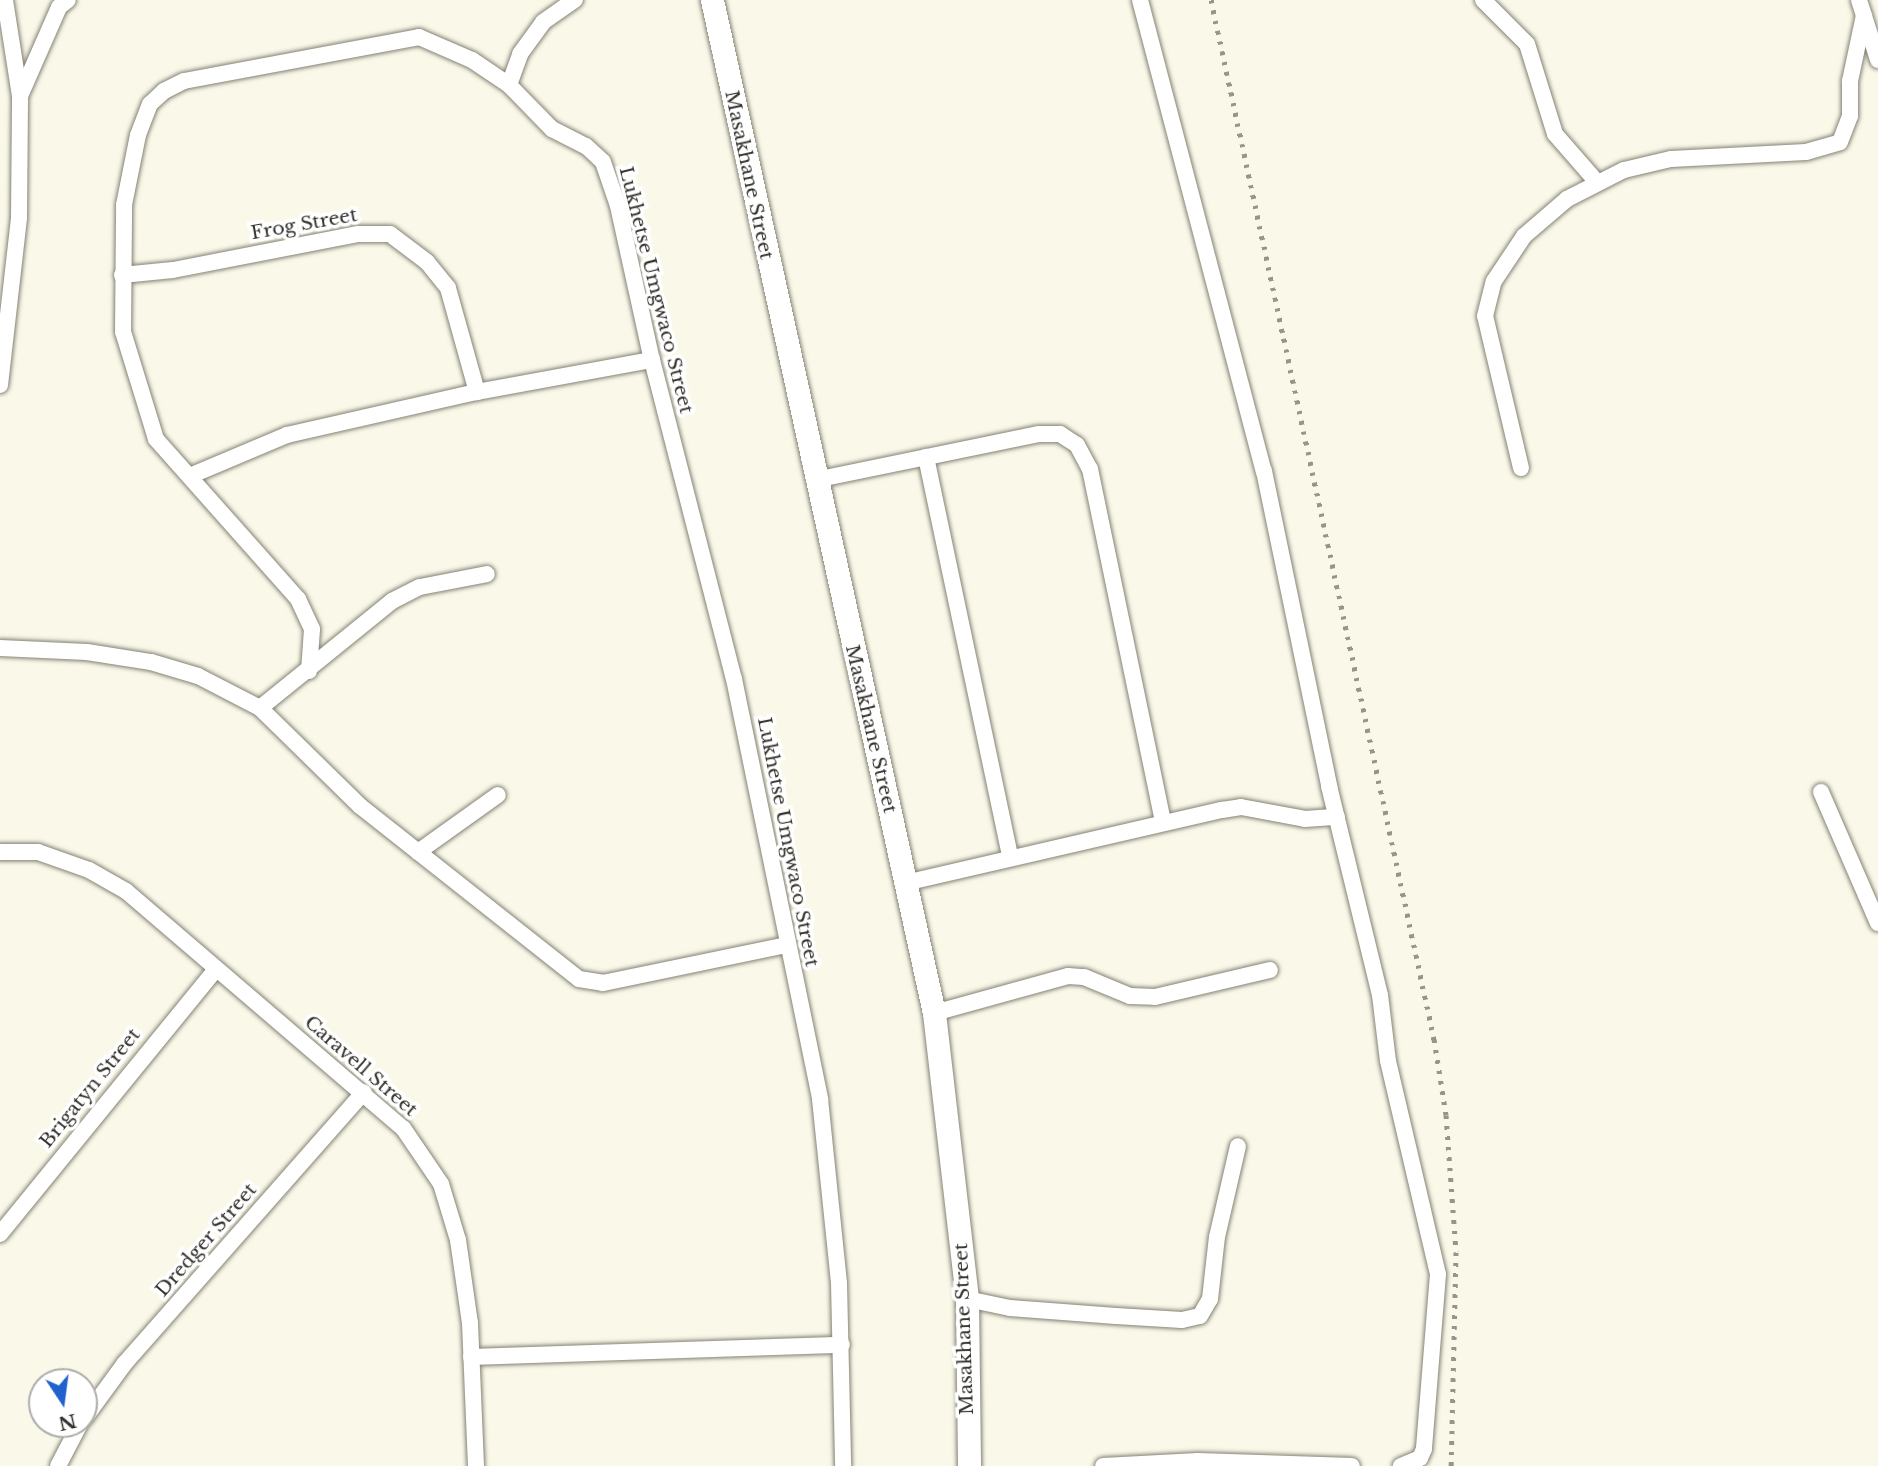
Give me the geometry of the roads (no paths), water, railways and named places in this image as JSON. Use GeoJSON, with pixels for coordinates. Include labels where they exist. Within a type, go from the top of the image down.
{"type":"FeatureCollection","features":[{"type":"Feature","properties":{"kind":"street"},"geometry":{"type":"LineString","coordinates":[[0,385],[19,218],[20,96],[5,0]]}},
{"type":"Feature","properties":{"kind":"street"},"geometry":{"type":"LineString","coordinates":[[20,96],[59,7],[68,0]]}},
{"type":"Feature","properties":{"kind":"street"},"geometry":{"type":"LineString","coordinates":[[509,85],[520,54],[553,5],[575,0]]}},
{"type":"Feature","properties":{"kind":"street","name":"Masakhane Street"},"geometry":{"type":"LineString","coordinates":[[712,0],[814,480],[934,1013],[967,1299],[969,1466]]}},
{"type":"Feature","properties":{"kind":"street"},"geometry":{"type":"LineString","coordinates":[[1140,0],[1264,471],[1337,817],[1380,995],[1388,1061],[1438,1274],[1424,1449],[1420,1458],[1401,1466]]}},
{"type":"Feature","properties":{"kind":"street"},"geometry":{"type":"LineString","coordinates":[[1483,0],[1527,44],[1555,134],[1596,181]]}},
{"type":"Feature","properties":{"kind":"street"},"geometry":{"type":"LineString","coordinates":[[1521,468],[1506,389],[1487,335],[1486,297],[1524,236],[1596,181],[1650,163],[1806,152],[1840,142],[1850,116],[1850,81],[1862,8]]}},
{"type":"Feature","properties":{"kind":"street"},"geometry":{"type":"LineString","coordinates":[[1862,8],[1878,60]]}},
{"type":"Feature","properties":{"kind":"street","name":"Lukhetse Umgwaco Street"},"geometry":{"type":"LineString","coordinates":[[309,671],[312,629],[298,599],[192,475],[156,439],[136,382],[123,332],[124,205],[138,135],[150,104],[184,81],[419,37],[472,60],[509,85],[552,129],[586,146],[603,162],[618,206],[652,360],[734,679],[820,1099],[842,1345],[843,1466]]}},
{"type":"Feature","properties":{"kind":"street","name":"Frog Street"},"geometry":{"type":"LineString","coordinates":[[122,275],[173,270],[359,234],[390,234],[427,262],[448,288],[477,392]]}},
{"type":"Feature","properties":{"kind":"street"},"geometry":{"type":"LineString","coordinates":[[192,475],[287,435],[477,392],[652,360]]}},
{"type":"Feature","properties":{"kind":"street"},"geometry":{"type":"LineString","coordinates":[[814,480],[1039,434],[1060,434],[1077,445],[1090,469],[1163,823]]}},
{"type":"Feature","properties":{"kind":"street"},"geometry":{"type":"LineString","coordinates":[[926,457],[1010,856]]}},
{"type":"Feature","properties":{"kind":"street"},"geometry":{"type":"LineString","coordinates":[[260,708],[309,671],[392,601],[420,587],[487,574]]}},
{"type":"Feature","properties":{"kind":"street"},"geometry":{"type":"LineString","coordinates":[[0,648],[87,652],[151,662],[198,676],[260,708],[360,806],[579,979],[603,983],[787,945]]}},
{"type":"Feature","properties":{"kind":"street"},"geometry":{"type":"LineString","coordinates":[[1821,793],[1878,923]]}},
{"type":"Feature","properties":{"kind":"street"},"geometry":{"type":"LineString","coordinates":[[418,852],[498,795]]}},
{"type":"Feature","properties":{"kind":"street"},"geometry":{"type":"LineString","coordinates":[[905,883],[1010,856],[1241,807],[1293,818],[1337,817]]}},
{"type":"Feature","properties":{"kind":"street","name":"Caravell Street"},"geometry":{"type":"LineString","coordinates":[[0,852],[38,852],[89,870],[126,891],[215,970],[364,1092],[403,1128],[441,1184],[458,1240],[471,1357],[476,1466]]}},
{"type":"Feature","properties":{"kind":"street","name":"Brigatyn Street"},"geometry":{"type":"LineString","coordinates":[[0,1234],[215,970]]}},
{"type":"Feature","properties":{"kind":"street"},"geometry":{"type":"LineString","coordinates":[[934,1013],[1068,976],[1084,977],[1130,996],[1155,997],[1270,970]]}},
{"type":"Feature","properties":{"kind":"street","name":"Dredger Street"},"geometry":{"type":"LineString","coordinates":[[98,1400],[125,1363],[364,1092]]}},
{"type":"Feature","properties":{"kind":"street"},"geometry":{"type":"LineString","coordinates":[[967,1299],[1010,1308],[1116,1316],[1182,1320],[1200,1316],[1210,1299],[1217,1237],[1238,1146]]}},
{"type":"Feature","properties":{"kind":"street"},"geometry":{"type":"LineString","coordinates":[[471,1357],[842,1345]]}},
{"type":"Feature","properties":{"kind":"street"},"geometry":{"type":"LineString","coordinates":[[58,1466],[73,1438]]}},
{"type":"Feature","properties":{"kind":"street"},"geometry":{"type":"LineString","coordinates":[[1103,1466],[1198,1461],[1352,1466]]}},
{"type":"Feature","properties":{"kind":"railway"},"geometry":{"type":"LineString","coordinates":[[1211,0],[1434,1039],[1446,1115],[1456,1252],[1451,1466]]}}]}
